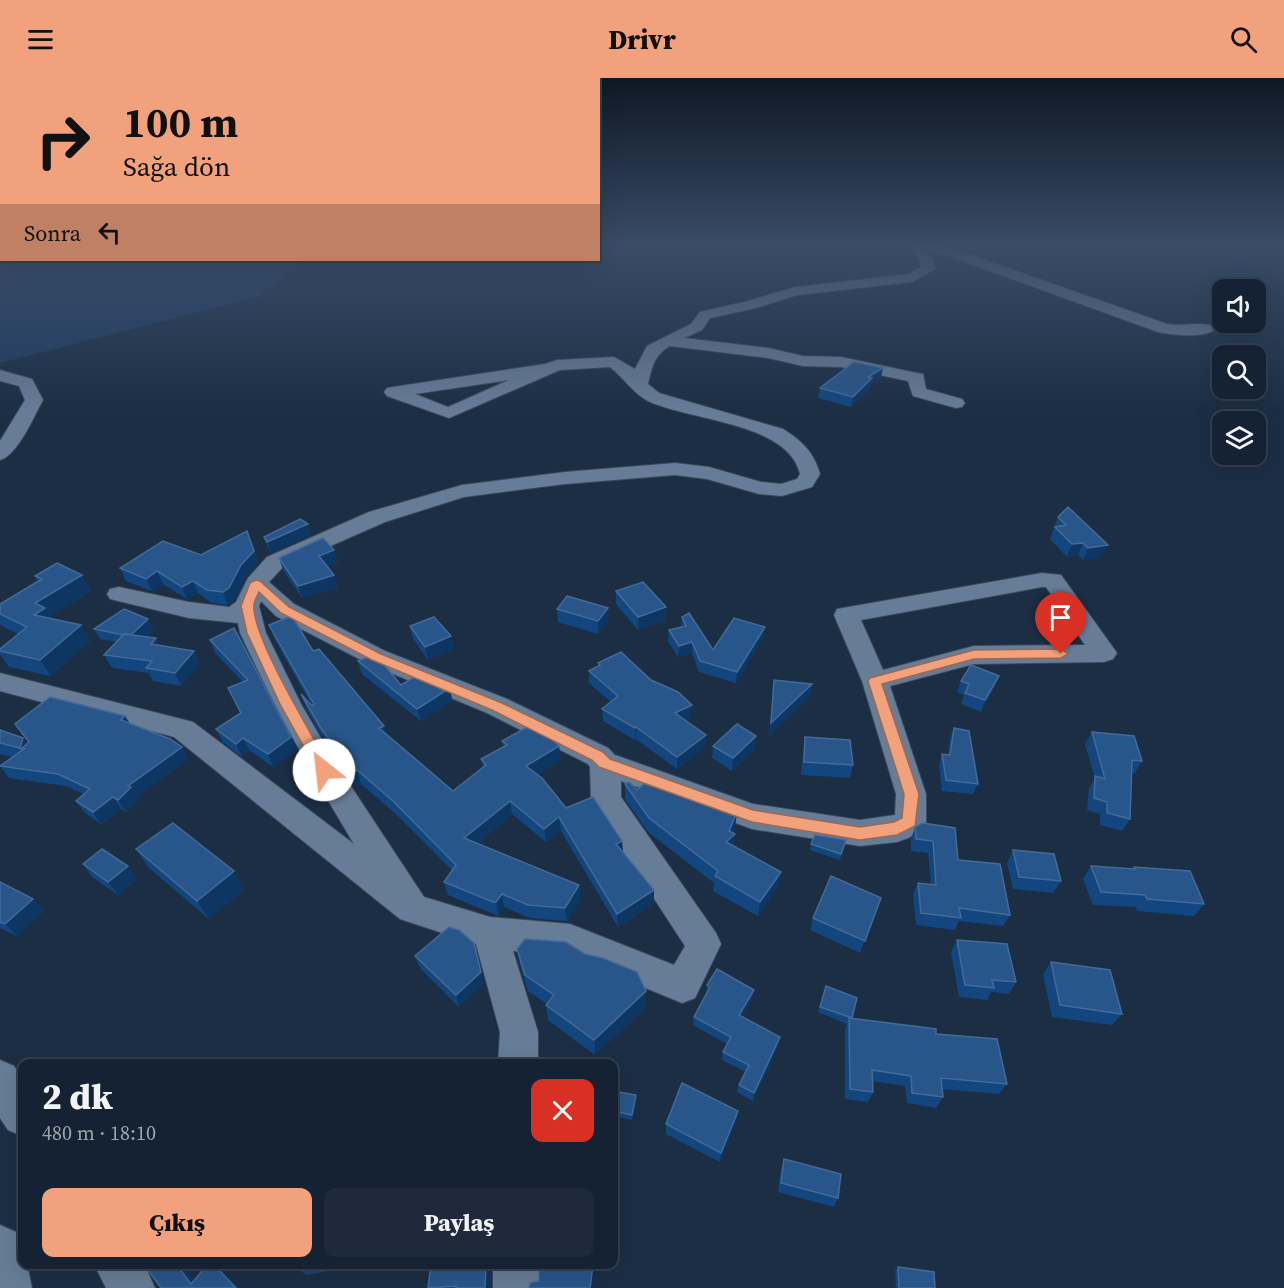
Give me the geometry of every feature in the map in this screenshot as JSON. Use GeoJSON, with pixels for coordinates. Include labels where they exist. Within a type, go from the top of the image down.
{"type":"FeatureCollection","features":[{"type":"Feature","properties":{"kind":"street"},"geometry":{"type":"LineString","coordinates":[[639,385],[645,362],[653,349],[665,340],[697,327],[705,315],[765,300]]}},
{"type":"Feature","properties":{"kind":"street"},"geometry":{"type":"LineString","coordinates":[[1087,300],[1135,317],[1161,330],[1180,332],[1209,328]]}},
{"type":"Feature","properties":{"kind":"street"},"geometry":{"type":"LineString","coordinates":[[665,340],[734,348],[808,361],[842,362],[917,378],[916,385],[919,392],[956,403]]}},
{"type":"Feature","properties":{"kind":"street"},"geometry":{"type":"LineString","coordinates":[[808,361],[830,353],[892,355]]}},
{"type":"Feature","properties":{"kind":"street"},"geometry":{"type":"LineString","coordinates":[[119,594],[189,610],[234,616],[275,562],[377,517],[462,491],[565,478],[675,469],[709,473],[759,488],[782,490],[805,483],[810,474],[808,460],[792,443],[776,434],[653,397],[629,373],[614,362],[582,363],[393,392],[449,413],[547,369]]}},
{"type":"Feature","properties":{"kind":"street"},"geometry":{"type":"LineString","coordinates":[[0,375],[26,383],[34,400],[14,436],[0,454]]}},
{"type":"Feature","properties":{"kind":"street"},"geometry":{"type":"LineString","coordinates":[[252,594],[376,657],[497,706],[598,756],[605,763],[752,816],[860,833],[897,829],[910,822],[911,794],[875,681],[846,615],[1042,580],[1053,580],[1104,653],[974,655],[875,681]]}},
{"type":"Feature","properties":{"kind":"street"},"geometry":{"type":"LineString","coordinates":[[252,594],[253,633],[287,704],[324,770],[412,908]]}},
{"type":"Feature","properties":{"kind":"street"},"geometry":{"type":"LineString","coordinates":[[0,682],[183,729],[412,908],[490,933],[570,940],[681,986],[703,944],[606,799],[605,763]]}},
{"type":"Feature","properties":{"kind":"street"},"geometry":{"type":"LineString","coordinates":[[490,933],[519,1032],[518,1059]]}},
{"type":"Feature","properties":{"kind":"street"},"geometry":{"type":"LineString","coordinates":[[0,1080],[18,1109]]}},
{"type":"Feature","properties":{"kind":"street"},"geometry":{"type":"LineString","coordinates":[[0,1248],[9,1288]]}},
{"type":"Feature","properties":{"kind":"street"},"geometry":{"type":"LineString","coordinates":[[120,1269],[132,1288]]}},
{"type":"Feature","properties":{"kind":"street"},"geometry":{"type":"LineString","coordinates":[[516,1269],[516,1288]]}},
{"type":"Feature","properties":{"kind":"shaded area"},"geometry":{"type":"Polygon","coordinates":[[[0,300],[244,300],[0,363],[0,300]]]}},
{"type":"Feature","properties":{"kind":"building"},"geometry":{"type":"Polygon","coordinates":[[[854,362],[883,368],[868,377],[872,378],[853,397],[820,388],[854,362]]]}},
{"type":"Feature","properties":{"kind":"building"},"geometry":{"type":"Polygon","coordinates":[[[1068,507],[1108,545],[1088,548],[1083,543],[1072,544],[1055,527],[1066,525],[1058,517],[1068,507]]]}},
{"type":"Feature","properties":{"kind":"building"},"geometry":{"type":"Polygon","coordinates":[[[300,519],[308,524],[267,542],[264,537],[300,519]]]}},
{"type":"Feature","properties":{"kind":"building"},"geometry":{"type":"Polygon","coordinates":[[[247,531],[254,551],[241,565],[229,588],[223,592],[207,590],[193,581],[182,587],[157,571],[146,579],[120,568],[163,541],[201,555],[247,531]]]}},
{"type":"Feature","properties":{"kind":"building"},"geometry":{"type":"Polygon","coordinates":[[[323,538],[334,550],[319,556],[334,575],[298,586],[279,558],[323,538]]]}},
{"type":"Feature","properties":{"kind":"building"},"geometry":{"type":"Polygon","coordinates":[[[57,563],[82,575],[35,603],[45,608],[34,615],[81,625],[40,660],[0,651],[27,627],[0,614],[0,604],[42,579],[35,576],[57,563]]]}},
{"type":"Feature","properties":{"kind":"building"},"geometry":{"type":"Polygon","coordinates":[[[643,582],[666,607],[638,617],[616,591],[643,582]]]}},
{"type":"Feature","properties":{"kind":"building"},"geometry":{"type":"Polygon","coordinates":[[[567,596],[608,608],[598,621],[557,609],[567,596]]]}},
{"type":"Feature","properties":{"kind":"building"},"geometry":{"type":"Polygon","coordinates":[[[124,609],[148,619],[131,635],[94,629],[124,609]]]}},
{"type":"Feature","properties":{"kind":"building"},"geometry":{"type":"Polygon","coordinates":[[[689,613],[713,650],[734,618],[765,627],[737,672],[700,661],[692,642],[679,646],[669,630],[686,626],[682,617],[689,613]]]}},
{"type":"Feature","properties":{"kind":"building"},"geometry":{"type":"Polygon","coordinates":[[[292,616],[313,651],[319,649],[384,726],[379,728],[453,791],[486,765],[481,759],[507,745],[502,741],[531,725],[544,731],[559,746],[526,766],[542,778],[566,808],[593,797],[622,841],[616,844],[654,890],[617,914],[559,817],[544,829],[510,801],[464,838],[579,885],[565,908],[528,905],[502,894],[496,902],[493,902],[444,882],[456,865],[393,801],[357,770],[349,774],[335,753],[339,751],[322,730],[301,694],[312,706],[314,704],[269,625],[292,616]]]}},
{"type":"Feature","properties":{"kind":"building"},"geometry":{"type":"Polygon","coordinates":[[[434,617],[451,636],[425,647],[410,626],[434,617]]]}},
{"type":"Feature","properties":{"kind":"building"},"geometry":{"type":"Polygon","coordinates":[[[234,628],[291,737],[268,754],[243,738],[236,744],[216,729],[241,713],[228,688],[248,680],[210,640],[234,628]]]}},
{"type":"Feature","properties":{"kind":"building"},"geometry":{"type":"Polygon","coordinates":[[[124,634],[156,638],[151,644],[194,651],[175,673],[146,668],[152,661],[104,655],[124,634]]]}},
{"type":"Feature","properties":{"kind":"building"},"geometry":{"type":"Polygon","coordinates":[[[621,652],[651,680],[678,692],[692,705],[675,713],[706,735],[677,757],[636,727],[602,709],[618,696],[589,671],[600,665],[598,663],[621,652]]]}},
{"type":"Feature","properties":{"kind":"building"},"geometry":{"type":"Polygon","coordinates":[[[371,656],[380,660],[401,685],[418,675],[450,688],[417,709],[358,661],[371,656]]]}},
{"type":"Feature","properties":{"kind":"building"},"geometry":{"type":"Polygon","coordinates":[[[971,665],[999,676],[985,700],[965,693],[969,684],[961,681],[971,665]]]}},
{"type":"Feature","properties":{"kind":"building"},"geometry":{"type":"Polygon","coordinates":[[[774,680],[812,684],[771,723],[774,680]]]}},
{"type":"Feature","properties":{"kind":"building"},"geometry":{"type":"Polygon","coordinates":[[[50,697],[125,716],[121,720],[170,739],[182,747],[128,786],[131,787],[118,800],[113,797],[93,812],[76,801],[90,789],[58,774],[0,766],[24,749],[21,749],[29,742],[15,724],[50,697]]]}},
{"type":"Feature","properties":{"kind":"building"},"geometry":{"type":"Polygon","coordinates":[[[737,724],[756,736],[733,758],[713,746],[737,724]]]}},
{"type":"Feature","properties":{"kind":"building"},"geometry":{"type":"Polygon","coordinates":[[[954,728],[969,731],[978,784],[946,780],[942,754],[950,755],[954,728]]]}},
{"type":"Feature","properties":{"kind":"building"},"geometry":{"type":"Polygon","coordinates":[[[0,730],[23,738],[20,748],[0,743],[0,730]]]}},
{"type":"Feature","properties":{"kind":"building"},"geometry":{"type":"Polygon","coordinates":[[[1092,732],[1134,736],[1142,761],[1132,760],[1130,819],[1107,813],[1107,802],[1094,798],[1095,776],[1105,779],[1092,732]]]}},
{"type":"Feature","properties":{"kind":"building"},"geometry":{"type":"Polygon","coordinates":[[[805,737],[850,740],[853,765],[804,762],[805,737]]]}},
{"type":"Feature","properties":{"kind":"building"},"geometry":{"type":"Polygon","coordinates":[[[649,779],[737,812],[729,831],[735,834],[726,842],[781,872],[760,902],[715,876],[718,871],[649,818],[625,784],[629,782],[637,790],[649,779]]]}},
{"type":"Feature","properties":{"kind":"building"},"geometry":{"type":"Polygon","coordinates":[[[173,823],[234,871],[197,901],[136,849],[173,823]]]}},
{"type":"Feature","properties":{"kind":"building"},"geometry":{"type":"Polygon","coordinates":[[[923,823],[955,828],[958,860],[1000,864],[1010,915],[959,908],[961,918],[921,913],[918,883],[936,885],[933,841],[916,839],[915,827],[923,823]]]}},
{"type":"Feature","properties":{"kind":"building"},"geometry":{"type":"Polygon","coordinates":[[[815,835],[846,840],[841,854],[811,844],[815,835]]]}},
{"type":"Feature","properties":{"kind":"building"},"geometry":{"type":"Polygon","coordinates":[[[102,849],[128,866],[108,882],[83,864],[102,849]]]}},
{"type":"Feature","properties":{"kind":"building"},"geometry":{"type":"Polygon","coordinates":[[[1013,850],[1054,854],[1061,881],[1019,877],[1013,850]]]}},
{"type":"Feature","properties":{"kind":"building"},"geometry":{"type":"Polygon","coordinates":[[[1091,866],[1190,871],[1204,904],[1147,899],[1145,895],[1101,892],[1091,866]]]}},
{"type":"Feature","properties":{"kind":"building"},"geometry":{"type":"Polygon","coordinates":[[[831,876],[881,898],[865,941],[813,918],[831,876]]]}},
{"type":"Feature","properties":{"kind":"building"},"geometry":{"type":"Polygon","coordinates":[[[0,882],[33,899],[5,924],[0,922],[0,882]]]}},
{"type":"Feature","properties":{"kind":"building"},"geometry":{"type":"Polygon","coordinates":[[[449,927],[459,930],[474,943],[481,972],[456,995],[415,956],[449,927]]]}},
{"type":"Feature","properties":{"kind":"building"},"geometry":{"type":"Polygon","coordinates":[[[525,939],[566,942],[585,954],[603,958],[637,972],[646,991],[594,1040],[546,1005],[554,995],[525,975],[517,949],[525,939]]]}},
{"type":"Feature","properties":{"kind":"building"},"geometry":{"type":"Polygon","coordinates":[[[957,940],[1007,944],[1016,982],[992,980],[994,988],[965,985],[957,940]]]}},
{"type":"Feature","properties":{"kind":"building"},"geometry":{"type":"Polygon","coordinates":[[[1051,962],[1110,970],[1122,1014],[1060,1005],[1051,962]]]}},
{"type":"Feature","properties":{"kind":"building"},"geometry":{"type":"Polygon","coordinates":[[[717,969],[754,990],[739,1015],[780,1037],[754,1093],[739,1085],[749,1065],[723,1052],[731,1037],[694,1017],[710,987],[707,985],[717,969]]]}},
{"type":"Feature","properties":{"kind":"building"},"geometry":{"type":"Polygon","coordinates":[[[826,986],[857,998],[852,1018],[820,1007],[826,986]]]}},
{"type":"Feature","properties":{"kind":"building"},"geometry":{"type":"Polygon","coordinates":[[[849,1018],[936,1029],[936,1034],[997,1039],[1007,1084],[941,1078],[943,1097],[912,1093],[911,1076],[872,1070],[873,1092],[850,1089],[849,1018]]]}},
{"type":"Feature","properties":{"kind":"building"},"geometry":{"type":"Polygon","coordinates":[[[682,1083],[738,1111],[721,1153],[666,1124],[682,1083]]]}},
{"type":"Feature","properties":{"kind":"building"},"geometry":{"type":"Polygon","coordinates":[[[618,1092],[636,1095],[632,1115],[618,1112],[618,1092]]]}},
{"type":"Feature","properties":{"kind":"building"},"geometry":{"type":"Polygon","coordinates":[[[784,1159],[841,1174],[838,1198],[781,1183],[784,1159]]]}},
{"type":"Feature","properties":{"kind":"building"},"geometry":{"type":"Polygon","coordinates":[[[898,1267],[934,1272],[935,1288],[899,1288],[898,1267]]]}},
{"type":"Feature","properties":{"kind":"building"},"geometry":{"type":"Polygon","coordinates":[[[147,1269],[180,1269],[191,1284],[204,1269],[218,1269],[236,1288],[161,1288],[147,1269]]]}},
{"type":"Feature","properties":{"kind":"building"},"geometry":{"type":"Polygon","coordinates":[[[430,1269],[486,1269],[485,1288],[456,1288],[456,1286],[428,1288],[430,1269]]]}},
{"type":"Feature","properties":{"kind":"building"},"geometry":{"type":"Polygon","coordinates":[[[539,1269],[592,1269],[590,1288],[529,1288],[530,1283],[539,1281],[539,1269]]]}},
{"type":"Feature","properties":{"kind":"route"},"geometry":{"type":"LineString","coordinates":[[324,770],[287,704],[253,633],[247,606],[256,583],[285,610],[376,657],[497,706],[598,756],[605,763],[752,816],[860,833],[897,829],[910,822],[911,794],[875,681],[974,655],[1061,654]]}}]}
